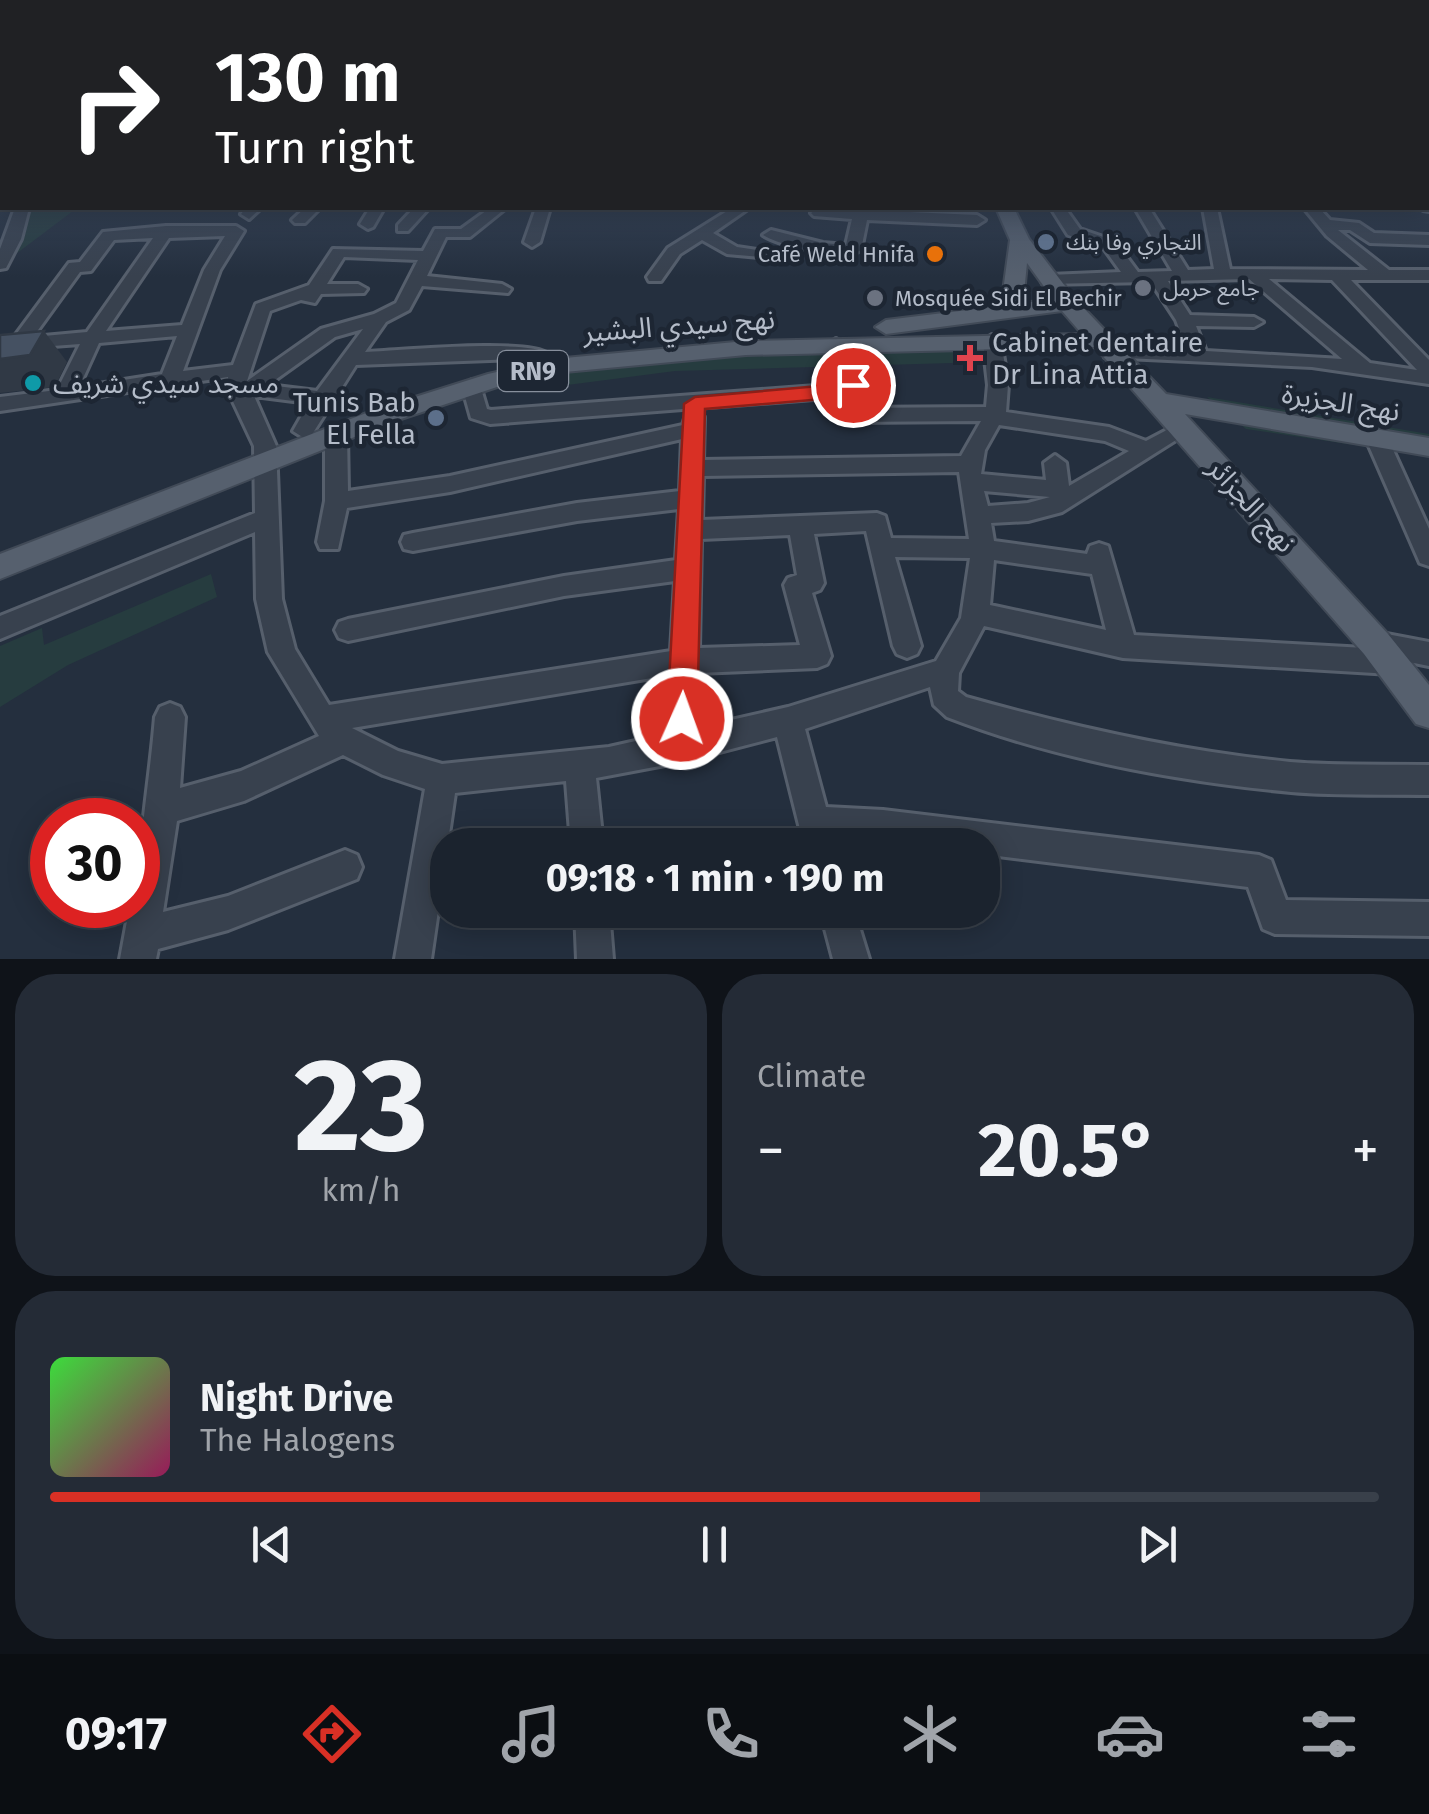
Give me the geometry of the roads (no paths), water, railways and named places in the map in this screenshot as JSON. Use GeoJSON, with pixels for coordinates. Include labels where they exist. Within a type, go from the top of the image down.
{"type":"FeatureCollection","features":[{"type":"Feature","properties":{"kind":"main road","name":"نهج الجزائر"},"geometry":{"type":"LineString","coordinates":[[1006,210],[1020,240],[1067,304],[1184,428],[1384,653],[1429,712]]}},
{"type":"Feature","properties":{"kind":"main road"},"geometry":{"type":"LineString","coordinates":[[1011,310],[1020,240]]}},
{"type":"Feature","properties":{"kind":"main road","name":"نهج سيدي البشير"},"geometry":{"type":"LineString","coordinates":[[0,567],[265,453],[304,431],[434,384],[538,354],[880,327],[1067,304]]}},
{"type":"Feature","properties":{"kind":"main road","name":"نهج سيدي البشير"},"geometry":{"type":"LineString","coordinates":[[0,548],[265,453],[336,434],[472,386],[662,346],[992,341],[1106,347]]}},
{"type":"Feature","properties":{"kind":"main road","name":"نهج الجزيرة"},"geometry":{"type":"LineString","coordinates":[[1158,401],[1429,447]]}},
{"type":"Feature","properties":{"kind":"main road","name":"نهج الجزيرة"},"geometry":{"type":"LineString","coordinates":[[1184,428],[1243,417]]}},
{"type":"Feature","properties":{"kind":"street"},"geometry":{"type":"LineString","coordinates":[[0,264],[14,239],[21,210]]}},
{"type":"Feature","properties":{"kind":"street"},"geometry":{"type":"LineString","coordinates":[[197,231],[221,210]]}},
{"type":"Feature","properties":{"kind":"street"},"geometry":{"type":"LineString","coordinates":[[300,220],[311,210]]}},
{"type":"Feature","properties":{"kind":"street"},"geometry":{"type":"LineString","coordinates":[[368,224],[375,210]]}},
{"type":"Feature","properties":{"kind":"street"},"geometry":{"type":"LineString","coordinates":[[402,228],[420,210]]}},
{"type":"Feature","properties":{"kind":"street"},"geometry":{"type":"LineString","coordinates":[[243,385],[328,333],[380,318],[407,303],[441,232],[464,234],[496,210]]}},
{"type":"Feature","properties":{"kind":"street"},"geometry":{"type":"LineString","coordinates":[[532,242],[542,210]]}},
{"type":"Feature","properties":{"kind":"street"},"geometry":{"type":"LineString","coordinates":[[705,210],[720,221]]}},
{"type":"Feature","properties":{"kind":"street"},"geometry":{"type":"LineString","coordinates":[[655,277],[674,251],[739,210]]}},
{"type":"Feature","properties":{"kind":"street"},"geometry":{"type":"LineString","coordinates":[[1059,210],[1074,232],[1109,244],[1133,277]]}},
{"type":"Feature","properties":{"kind":"street"},"geometry":{"type":"LineString","coordinates":[[1143,210],[1183,275]]}},
{"type":"Feature","properties":{"kind":"street"},"geometry":{"type":"LineString","coordinates":[[1210,210],[1223,274]]}},
{"type":"Feature","properties":{"kind":"street"},"geometry":{"type":"LineString","coordinates":[[1313,210],[1385,276]]}},
{"type":"Feature","properties":{"kind":"street"},"geometry":{"type":"LineString","coordinates":[[819,213],[977,220]]}},
{"type":"Feature","properties":{"kind":"street"},"geometry":{"type":"LineString","coordinates":[[770,235],[824,248],[853,250],[860,216]]}},
{"type":"Feature","properties":{"kind":"street"},"geometry":{"type":"LineString","coordinates":[[1325,224],[1354,226],[1370,238],[1429,240]]}},
{"type":"Feature","properties":{"kind":"street"},"geometry":{"type":"LineString","coordinates":[[64,397],[92,338],[166,231]]}},
{"type":"Feature","properties":{"kind":"street"},"geometry":{"type":"LineString","coordinates":[[0,369],[76,267],[85,267],[109,235],[236,231],[212,270],[171,376]]}},
{"type":"Feature","properties":{"kind":"street"},"geometry":{"type":"LineString","coordinates":[[700,232],[733,252],[765,254]]}},
{"type":"Feature","properties":{"kind":"street"},"geometry":{"type":"LineString","coordinates":[[311,296],[338,252],[430,256]]}},
{"type":"Feature","properties":{"kind":"street"},"geometry":{"type":"LineString","coordinates":[[1049,280],[1223,274],[1429,275]]}},
{"type":"Feature","properties":{"kind":"street"},"geometry":{"type":"LineString","coordinates":[[1254,274],[1362,367]]}},
{"type":"Feature","properties":{"kind":"street"},"geometry":{"type":"LineString","coordinates":[[1156,276],[1184,320],[1198,355]]}},
{"type":"Feature","properties":{"kind":"street"},"geometry":{"type":"LineString","coordinates":[[1336,276],[1426,367]]}},
{"type":"Feature","properties":{"kind":"street"},"geometry":{"type":"LineString","coordinates":[[418,280],[502,289]]}},
{"type":"Feature","properties":{"kind":"street"},"geometry":{"type":"LineString","coordinates":[[358,290],[262,308],[243,385],[265,453],[269,599],[276,635],[291,671],[332,730],[394,765],[442,779],[580,766],[681,748],[788,721],[945,670],[961,650],[976,613],[982,549],[970,472],[980,436],[993,416],[992,341]]}},
{"type":"Feature","properties":{"kind":"street"},"geometry":{"type":"LineString","coordinates":[[304,431],[322,398],[380,318]]}},
{"type":"Feature","properties":{"kind":"street"},"geometry":{"type":"LineString","coordinates":[[1184,320],[1254,322]]}},
{"type":"Feature","properties":{"kind":"street"},"geometry":{"type":"LineString","coordinates":[[20,343],[188,330]]}},
{"type":"Feature","properties":{"kind":"street"},"geometry":{"type":"LineString","coordinates":[[337,501],[450,484],[694,417],[853,386],[836,345]]}},
{"type":"Feature","properties":{"kind":"street"},"geometry":{"type":"LineString","coordinates":[[1106,347],[1362,367],[1426,367]]}},
{"type":"Feature","properties":{"kind":"street"},"geometry":{"type":"LineString","coordinates":[[351,359],[488,352],[538,354]]}},
{"type":"Feature","properties":{"kind":"street"},"geometry":{"type":"LineString","coordinates":[[0,404],[64,397],[171,376],[322,398]]}},
{"type":"Feature","properties":{"kind":"street"},"geometry":{"type":"LineString","coordinates":[[472,386],[478,414],[486,417],[694,417]]}},
{"type":"Feature","properties":{"kind":"street"},"geometry":{"type":"LineString","coordinates":[[836,391],[840,412],[846,415],[993,416],[1109,434],[1144,450]]}},
{"type":"Feature","properties":{"kind":"street"},"geometry":{"type":"LineString","coordinates":[[681,748],[694,417]]}},
{"type":"Feature","properties":{"kind":"street"},"geometry":{"type":"LineString","coordinates":[[979,515],[1054,506],[1184,428]]}},
{"type":"Feature","properties":{"kind":"street"},"geometry":{"type":"LineString","coordinates":[[329,542],[337,501],[336,434]]}},
{"type":"Feature","properties":{"kind":"street"},"geometry":{"type":"LineString","coordinates":[[1377,438],[1428,553]]}},
{"type":"Feature","properties":{"kind":"street"},"geometry":{"type":"LineString","coordinates":[[690,468],[970,472],[1058,490],[1055,464]]}},
{"type":"Feature","properties":{"kind":"street"},"geometry":{"type":"LineString","coordinates":[[414,542],[577,512],[688,499]]}},
{"type":"Feature","properties":{"kind":"street"},"geometry":{"type":"LineString","coordinates":[[0,628],[266,518]]}},
{"type":"Feature","properties":{"kind":"street"},"geometry":{"type":"LineString","coordinates":[[687,530],[878,522],[880,547],[907,646]]}},
{"type":"Feature","properties":{"kind":"street"},"geometry":{"type":"LineString","coordinates":[[163,809],[244,786],[332,730],[536,682],[684,661],[817,656],[797,585],[812,583],[800,526]]}},
{"type":"Feature","properties":{"kind":"street"},"geometry":{"type":"LineString","coordinates":[[880,547],[982,549],[1101,560],[1123,646]]}},
{"type":"Feature","properties":{"kind":"street"},"geometry":{"type":"LineString","coordinates":[[348,630],[564,586],[686,569]]}},
{"type":"Feature","properties":{"kind":"street"},"geometry":{"type":"LineString","coordinates":[[976,613],[1123,646],[1429,654]]}},
{"type":"Feature","properties":{"kind":"street"},"geometry":{"type":"LineString","coordinates":[[945,670],[944,696],[957,708],[1079,743],[1293,777],[1429,780]]}},
{"type":"Feature","properties":{"kind":"street"},"geometry":{"type":"LineString","coordinates":[[140,947],[163,809],[170,716]]}},
{"type":"Feature","properties":{"kind":"street"},"geometry":{"type":"LineString","coordinates":[[788,721],[815,828]]}},
{"type":"Feature","properties":{"kind":"street"},"geometry":{"type":"LineString","coordinates":[[580,766],[585,828]]}},
{"type":"Feature","properties":{"kind":"street"},"geometry":{"type":"LineString","coordinates":[[414,959],[442,779]]}},
{"type":"Feature","properties":{"kind":"street"},"geometry":{"type":"LineString","coordinates":[[866,828],[898,828]]}},
{"type":"Feature","properties":{"kind":"street"},"geometry":{"type":"LineString","coordinates":[[1000,840],[1259,872],[1275,917],[1429,919]]}},
{"type":"Feature","properties":{"kind":"street"},"geometry":{"type":"LineString","coordinates":[[140,947],[345,867]]}},
{"type":"Feature","properties":{"kind":"street"},"geometry":{"type":"LineString","coordinates":[[593,928],[595,959]]}},
{"type":"Feature","properties":{"kind":"street"},"geometry":{"type":"LineString","coordinates":[[842,928],[850,959]]}},
{"type":"Feature","properties":{"kind":"place","name":"التجاري وفا بنك"},"geometry":{"type":"Point","coordinates":[1046,242]}},
{"type":"Feature","properties":{"kind":"place","name":"Café Weld Hnifa"},"geometry":{"type":"Point","coordinates":[935,254]}},
{"type":"Feature","properties":{"kind":"place","name":"جامع حرمل"},"geometry":{"type":"Point","coordinates":[1143,288]}},
{"type":"Feature","properties":{"kind":"place","name":"Mosquée Sidi El Bechir"},"geometry":{"type":"Point","coordinates":[875,298]}},
{"type":"Feature","properties":{"kind":"place","name":"Cabinet dentaire Dr Lina Attia"},"geometry":{"type":"Point","coordinates":[970,358]}},
{"type":"Feature","properties":{"kind":"place","name":"مسجد سيدي شريف"},"geometry":{"type":"Point","coordinates":[33,383]}},
{"type":"Feature","properties":{"kind":"place","name":"Tunis Bab El Fella"},"geometry":{"type":"Point","coordinates":[436,418]}}]}
